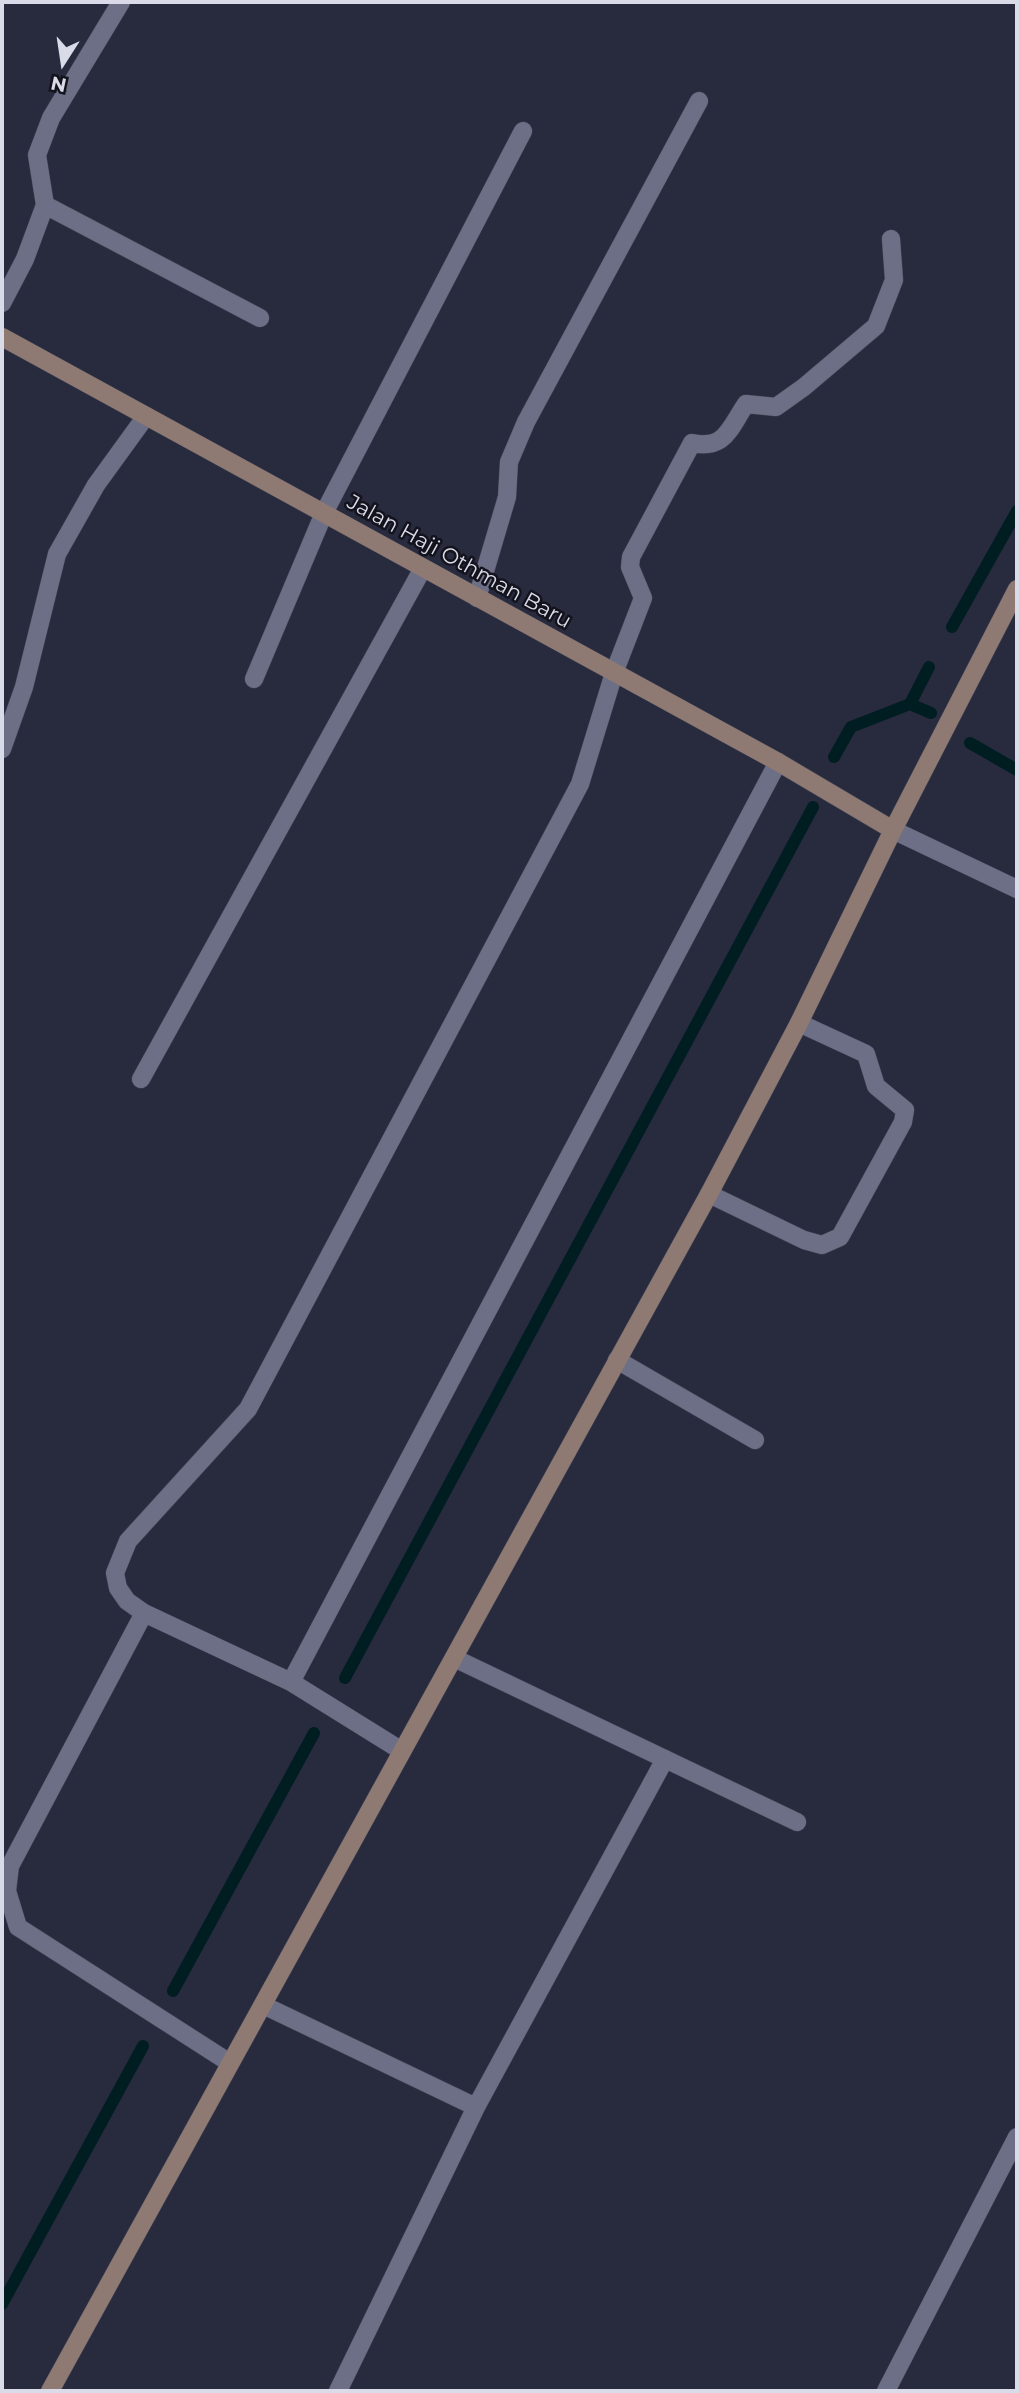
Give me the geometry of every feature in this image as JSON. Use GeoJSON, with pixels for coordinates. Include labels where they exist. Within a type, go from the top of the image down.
{"type":"FeatureCollection","features":[{"type":"Feature","properties":{"kind":"street"},"geometry":{"type":"LineString","coordinates":[[2,303],[25,259],[45,205],[37,155],[51,118],[121,2]]}},
{"type":"Feature","properties":{"kind":"street"},"geometry":{"type":"LineString","coordinates":[[477,598],[507,497],[509,462],[526,422],[699,101]]}},
{"type":"Feature","properties":{"kind":"street"},"geometry":{"type":"LineString","coordinates":[[254,679],[324,513],[523,131]]}},
{"type":"Feature","properties":{"kind":"street"},"geometry":{"type":"LineString","coordinates":[[45,205],[260,318]]}},
{"type":"Feature","properties":{"kind":"street"},"geometry":{"type":"LineString","coordinates":[[402,1751],[291,1682],[144,1613],[127,1601],[118,1588],[115,1573],[128,1541],[248,1409],[580,783],[614,673],[643,598],[630,567],[631,557],[691,443],[706,446],[720,442],[746,404],[776,407],[876,326],[894,280],[891,239]]}},
{"type":"Feature","properties":{"kind":"street","name":"Jalan Haji Othman Baru"},"geometry":{"type":"LineString","coordinates":[[2,337],[778,762],[894,830]]}},
{"type":"Feature","properties":{"kind":"street"},"geometry":{"type":"LineString","coordinates":[[2,749],[24,687],[57,554],[96,485],[146,416]]}},
{"type":"Feature","properties":{"kind":"street"},"geometry":{"type":"LineString","coordinates":[[141,1079],[423,568]]}},
{"type":"Feature","properties":{"kind":"street"},"geometry":{"type":"LineString","coordinates":[[50,2391],[709,1194],[799,1023],[1017,589]]}},
{"type":"Feature","properties":{"kind":"street"},"geometry":{"type":"LineString","coordinates":[[291,1682],[778,762]]}},
{"type":"Feature","properties":{"kind":"street"},"geometry":{"type":"LineString","coordinates":[[894,830],[1017,889]]}},
{"type":"Feature","properties":{"kind":"street"},"geometry":{"type":"LineString","coordinates":[[709,1194],[804,1240],[822,1245],[840,1237],[904,1122],[905,1111],[876,1086],[866,1054],[799,1023]]}},
{"type":"Feature","properties":{"kind":"street"},"geometry":{"type":"LineString","coordinates":[[617,1360],[755,1440]]}},
{"type":"Feature","properties":{"kind":"street"},"geometry":{"type":"LineString","coordinates":[[144,1613],[10,1866],[7,1891],[18,1927],[230,2063]]}},
{"type":"Feature","properties":{"kind":"street"},"geometry":{"type":"LineString","coordinates":[[454,1658],[797,1822]]}},
{"type":"Feature","properties":{"kind":"street"},"geometry":{"type":"LineString","coordinates":[[338,2391],[476,2107],[665,1759]]}},
{"type":"Feature","properties":{"kind":"street"},"geometry":{"type":"LineString","coordinates":[[263,2005],[476,2107]]}},
{"type":"Feature","properties":{"kind":"street"},"geometry":{"type":"LineString","coordinates":[[886,2391],[1017,2137]]}},
{"type":"Feature","properties":{"kind":"waterway"},"geometry":{"type":"LineString","coordinates":[[952,627],[1017,511]]}},
{"type":"Feature","properties":{"kind":"waterway"},"geometry":{"type":"LineString","coordinates":[[834,757],[851,727],[910,704],[929,667]]}},
{"type":"Feature","properties":{"kind":"waterway"},"geometry":{"type":"LineString","coordinates":[[910,704],[931,713]]}},
{"type":"Feature","properties":{"kind":"waterway"},"geometry":{"type":"LineString","coordinates":[[970,743],[1017,770]]}},
{"type":"Feature","properties":{"kind":"waterway"},"geometry":{"type":"LineString","coordinates":[[345,1678],[813,807]]}},
{"type":"Feature","properties":{"kind":"waterway"},"geometry":{"type":"LineString","coordinates":[[173,1991],[314,1733]]}},
{"type":"Feature","properties":{"kind":"waterway"},"geometry":{"type":"LineString","coordinates":[[2,2304],[143,2046]]}}]}
